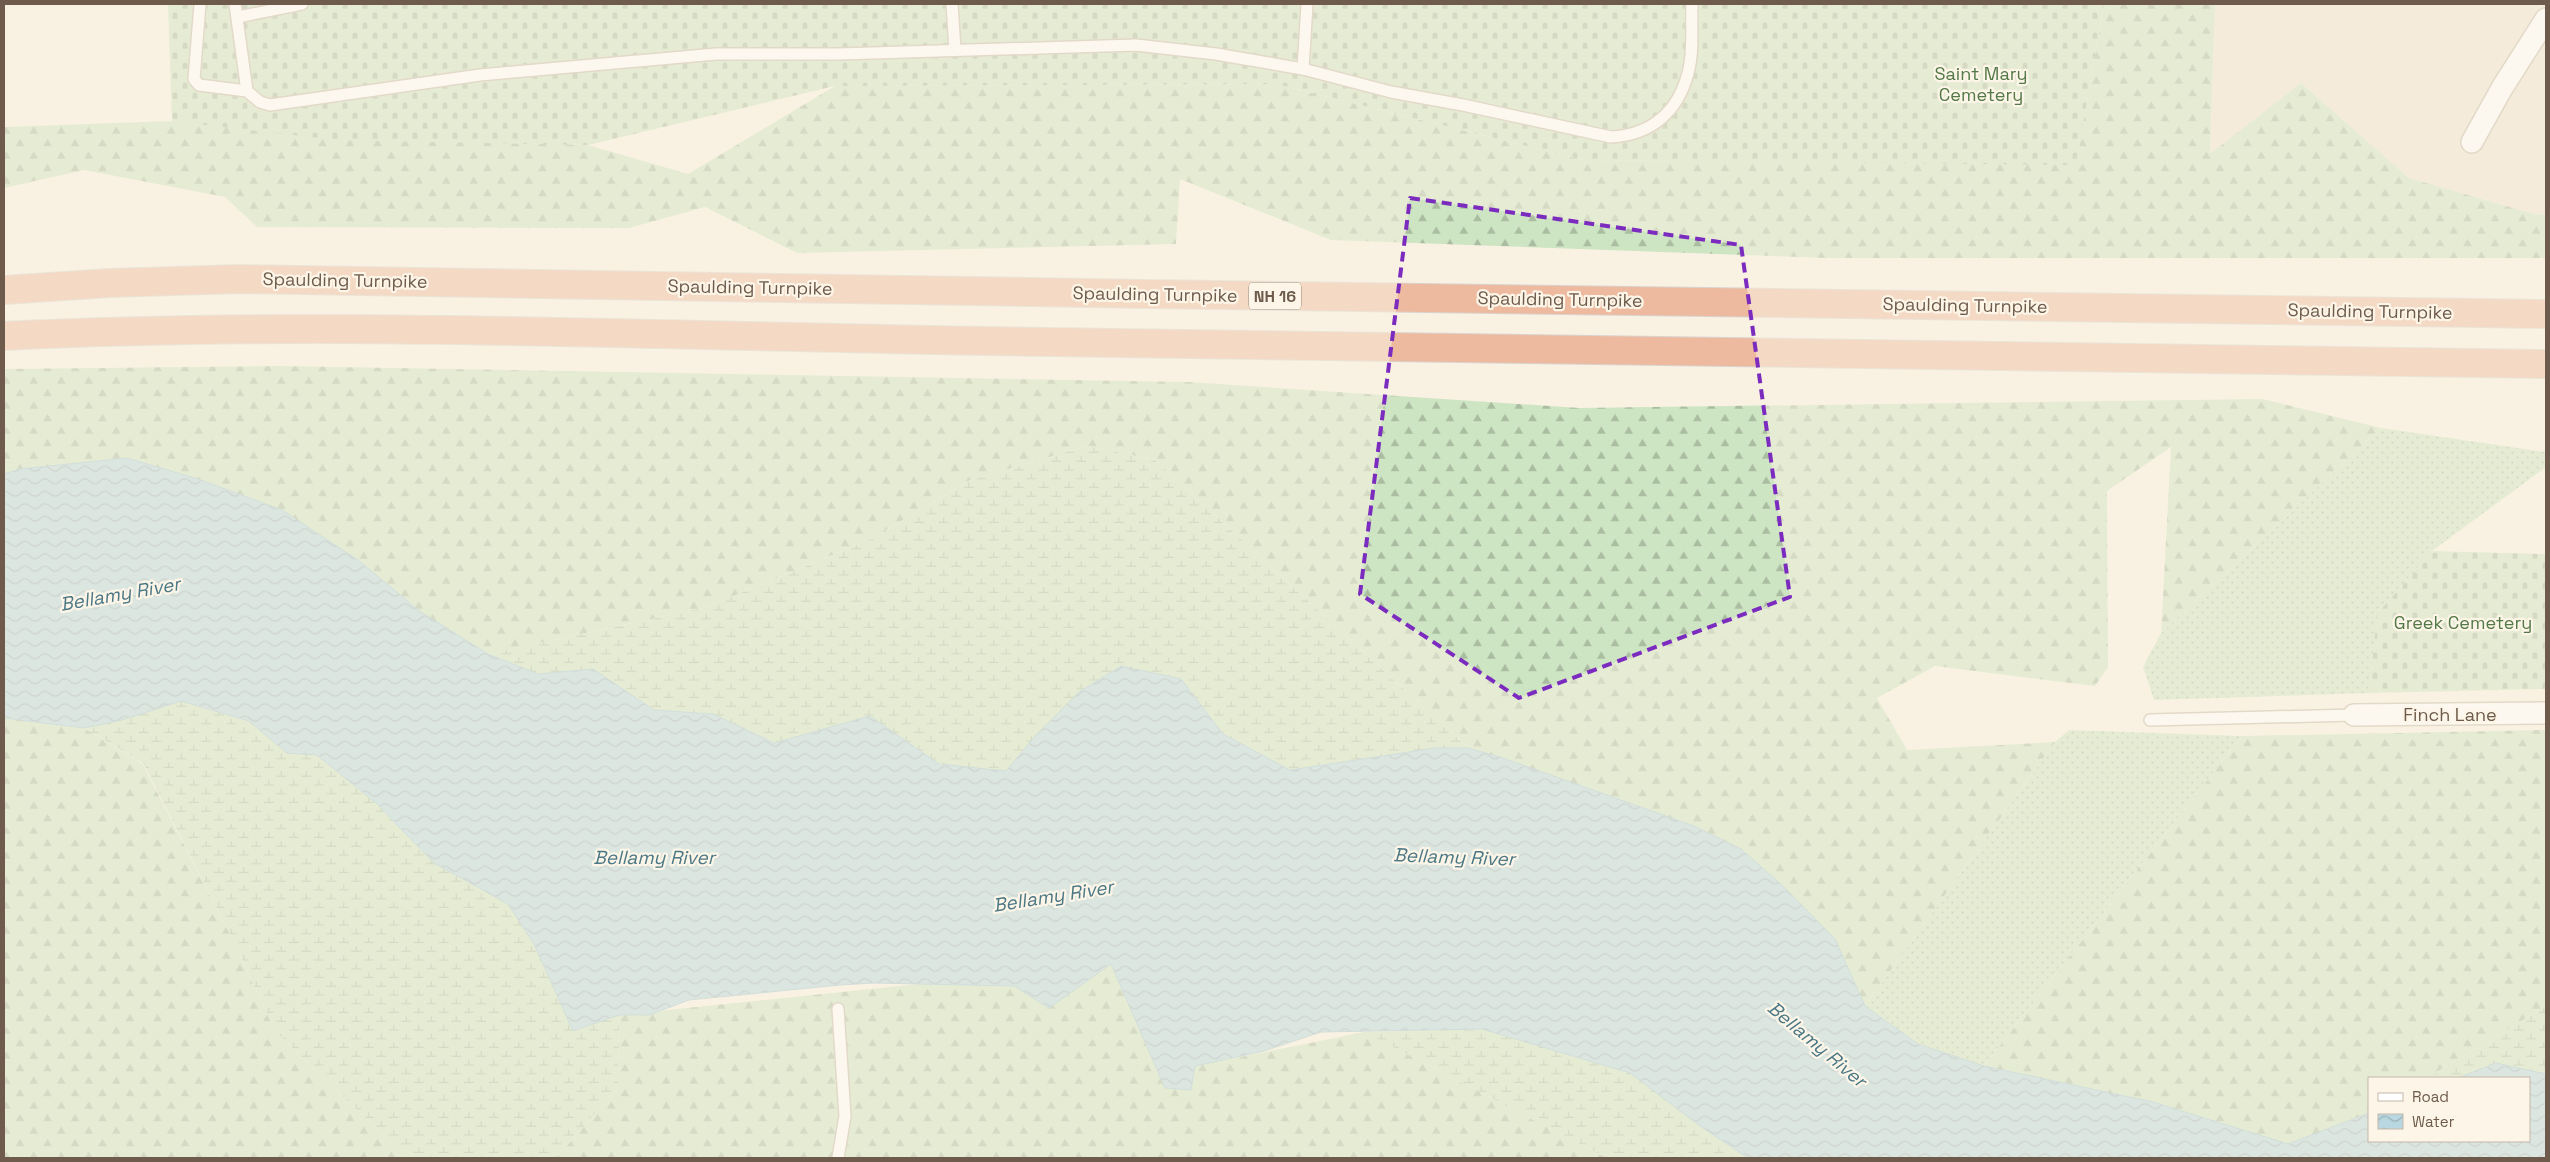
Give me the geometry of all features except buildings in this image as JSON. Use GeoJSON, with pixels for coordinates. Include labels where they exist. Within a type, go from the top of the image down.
{"type":"FeatureCollection","features":[{"type":"Feature","properties":{"kind":"highway","name":"Spaulding Turnpike"},"geometry":{"type":"LineString","coordinates":[[4,290],[110,283],[239,278],[1137,294],[2546,314]]}},
{"type":"Feature","properties":{"kind":"highway"},"geometry":{"type":"LineString","coordinates":[[4,336],[225,329],[485,331],[1784,354],[2546,364]]}},
{"type":"Feature","properties":{"kind":"street"},"geometry":{"type":"LineString","coordinates":[[2472,142],[2502,88],[2546,19]]}},
{"type":"Feature","properties":{"kind":"street","name":"Finch Lane"},"geometry":{"type":"LineString","coordinates":[[2354,715],[2546,714]]}},
{"type":"Feature","properties":{"kind":"lane"},"geometry":{"type":"LineString","coordinates":[[200,4],[194,79],[199,86],[247,91],[260,102],[270,106],[480,75],[716,54],[840,54],[1136,45],[1216,54],[1303,69],[1383,90],[1462,104],[1611,137],[1630,136],[1648,129],[1667,114],[1680,95],[1688,73],[1692,4]]}},
{"type":"Feature","properties":{"kind":"lane"},"geometry":{"type":"LineString","coordinates":[[235,4],[247,91]]}},
{"type":"Feature","properties":{"kind":"lane"},"geometry":{"type":"LineString","coordinates":[[238,17],[302,4]]}},
{"type":"Feature","properties":{"kind":"lane"},"geometry":{"type":"LineString","coordinates":[[952,4],[955,50]]}},
{"type":"Feature","properties":{"kind":"lane"},"geometry":{"type":"LineString","coordinates":[[1303,69],[1307,4]]}},
{"type":"Feature","properties":{"kind":"lane"},"geometry":{"type":"LineString","coordinates":[[2150,720],[2354,715]]}},
{"type":"Feature","properties":{"kind":"lane"},"geometry":{"type":"LineString","coordinates":[[838,1009],[845,1116],[838,1158]]}},
{"type":"Feature","properties":{"kind":"highlighted area"},"geometry":{"type":"Polygon","coordinates":[[[1410,198],[1741,245],[1790,597],[1519,698],[1360,594],[1410,198]]]}},
{"type":"Feature","properties":{"kind":"shaded area"},"geometry":{"type":"Polygon","coordinates":[[[2215,4],[2546,4],[2546,214],[2537,215],[2409,178],[2301,83],[2210,155],[2215,4]]]}},
{"type":"Feature","properties":{"kind":"green space","name":"Saint Mary Cemetery"},"geometry":{"type":"Polygon","coordinates":[[[168,4],[2104,4],[2076,165],[1583,160],[1276,84],[835,86],[588,145],[337,140],[172,121],[168,4]]]}},
{"type":"Feature","properties":{"kind":"green space"},"geometry":{"type":"Polygon","coordinates":[[[2104,4],[2215,4],[2210,154],[2301,83],[2409,178],[2537,215],[2546,214],[2546,258],[1828,258],[1331,240],[1180,179],[1176,244],[797,253],[705,207],[629,228],[257,227],[225,197],[84,170],[4,188],[4,127],[172,121],[588,145],[688,174],[835,86],[1276,84],[1583,160],[2076,164],[2104,4]]]}},
{"type":"Feature","properties":{"kind":"green space"},"geometry":{"type":"Polygon","coordinates":[[[281,366],[1188,382],[1579,408],[2262,399],[2381,428],[2161,633],[2171,447],[2107,491],[2108,667],[2095,686],[1935,666],[1877,698],[1907,750],[2055,742],[1865,1006],[1835,939],[1585,788],[1500,757],[1468,748],[1155,460],[1087,446],[968,481],[871,539],[707,607],[488,654],[421,612],[358,560],[282,510],[198,479],[127,458],[20,469],[4,474],[4,369],[281,366]]]}},
{"type":"Feature","properties":{"kind":"green space"},"geometry":{"type":"Polygon","coordinates":[[[2381,428],[2546,452],[2546,467],[2432,551],[2378,613],[2369,693],[2154,700],[2143,667],[2161,633],[2381,428]]]}},
{"type":"Feature","properties":{"kind":"green space"},"geometry":{"type":"Polygon","coordinates":[[[1087,446],[1155,460],[1468,748],[1435,748],[1290,770],[1223,734],[1181,679],[1079,692],[1036,735],[1006,771],[939,764],[870,716],[774,743],[713,714],[654,710],[593,669],[538,674],[488,654],[707,607],[871,539],[968,481],[1087,446]]]}},
{"type":"Feature","properties":{"kind":"green space","name":"Greek Cemetery"},"geometry":{"type":"Polygon","coordinates":[[[2432,551],[2546,554],[2546,689],[2369,693],[2377,614],[2432,551]]]}},
{"type":"Feature","properties":{"kind":"green space"},"geometry":{"type":"Polygon","coordinates":[[[181,701],[249,721],[287,753],[317,755],[377,804],[434,863],[508,904],[534,944],[573,1031],[619,1015],[618,1087],[556,1158],[420,1158],[396,1147],[275,1031],[232,938],[143,763],[84,728],[122,720],[181,701]]]}},
{"type":"Feature","properties":{"kind":"green space"},"geometry":{"type":"Polygon","coordinates":[[[4,718],[84,728],[142,763],[232,938],[275,1031],[396,1147],[420,1158],[4,1158],[4,718]]]}},
{"type":"Feature","properties":{"kind":"green space"},"geometry":{"type":"Polygon","coordinates":[[[2069,730],[2242,736],[1984,1066],[1918,1044],[1865,1006],[2055,742],[2069,730]]]}},
{"type":"Feature","properties":{"kind":"green space"},"geometry":{"type":"Polygon","coordinates":[[[2546,730],[2546,1006],[2429,1077],[2368,1077],[2368,1113],[2288,1144],[2153,1102],[1984,1066],[2242,736],[2546,730]]]}},
{"type":"Feature","properties":{"kind":"green space"},"geometry":{"type":"Polygon","coordinates":[[[1112,964],[1195,1066],[1364,1032],[1607,1158],[556,1158],[618,1087],[619,1015],[1112,964]]]}},
{"type":"Feature","properties":{"kind":"green space"},"geometry":{"type":"Polygon","coordinates":[[[2546,1006],[2546,1074],[2496,1063],[2461,1077],[2429,1077],[2546,1006]]]}},
{"type":"Feature","properties":{"kind":"green space"},"geometry":{"type":"Polygon","coordinates":[[[1482,1029],[1630,1073],[1700,1126],[1748,1158],[1607,1158],[1364,1032],[1482,1029]]]}},
{"type":"Feature","properties":{"kind":"water","name":"Bellamy River"},"geometry":{"type":"Polygon","coordinates":[[[127,458],[198,479],[282,510],[358,560],[421,612],[488,654],[538,674],[593,669],[654,710],[713,714],[774,743],[870,716],[939,764],[1006,771],[1036,735],[1079,692],[1121,666],[1181,679],[1223,734],[1290,770],[1435,748],[1468,748],[1500,757],[1694,826],[1741,849],[1783,886],[1835,939],[1865,1006],[1918,1044],[1984,1066],[2153,1102],[2288,1144],[2368,1113],[2368,1142],[2530,1142],[2530,1077],[2461,1077],[2496,1063],[2546,1074],[2546,1158],[1748,1158],[1700,1126],[1630,1073],[1482,1029],[1321,1032],[1264,1051],[1195,1066],[1191,1090],[1165,1088],[1111,964],[1049,1008],[1014,986],[873,983],[689,1000],[649,1015],[619,1015],[573,1031],[534,944],[508,904],[434,863],[377,804],[317,755],[287,753],[249,721],[181,701],[122,720],[84,728],[4,718],[4,474],[20,469],[127,458]]]}}]}
